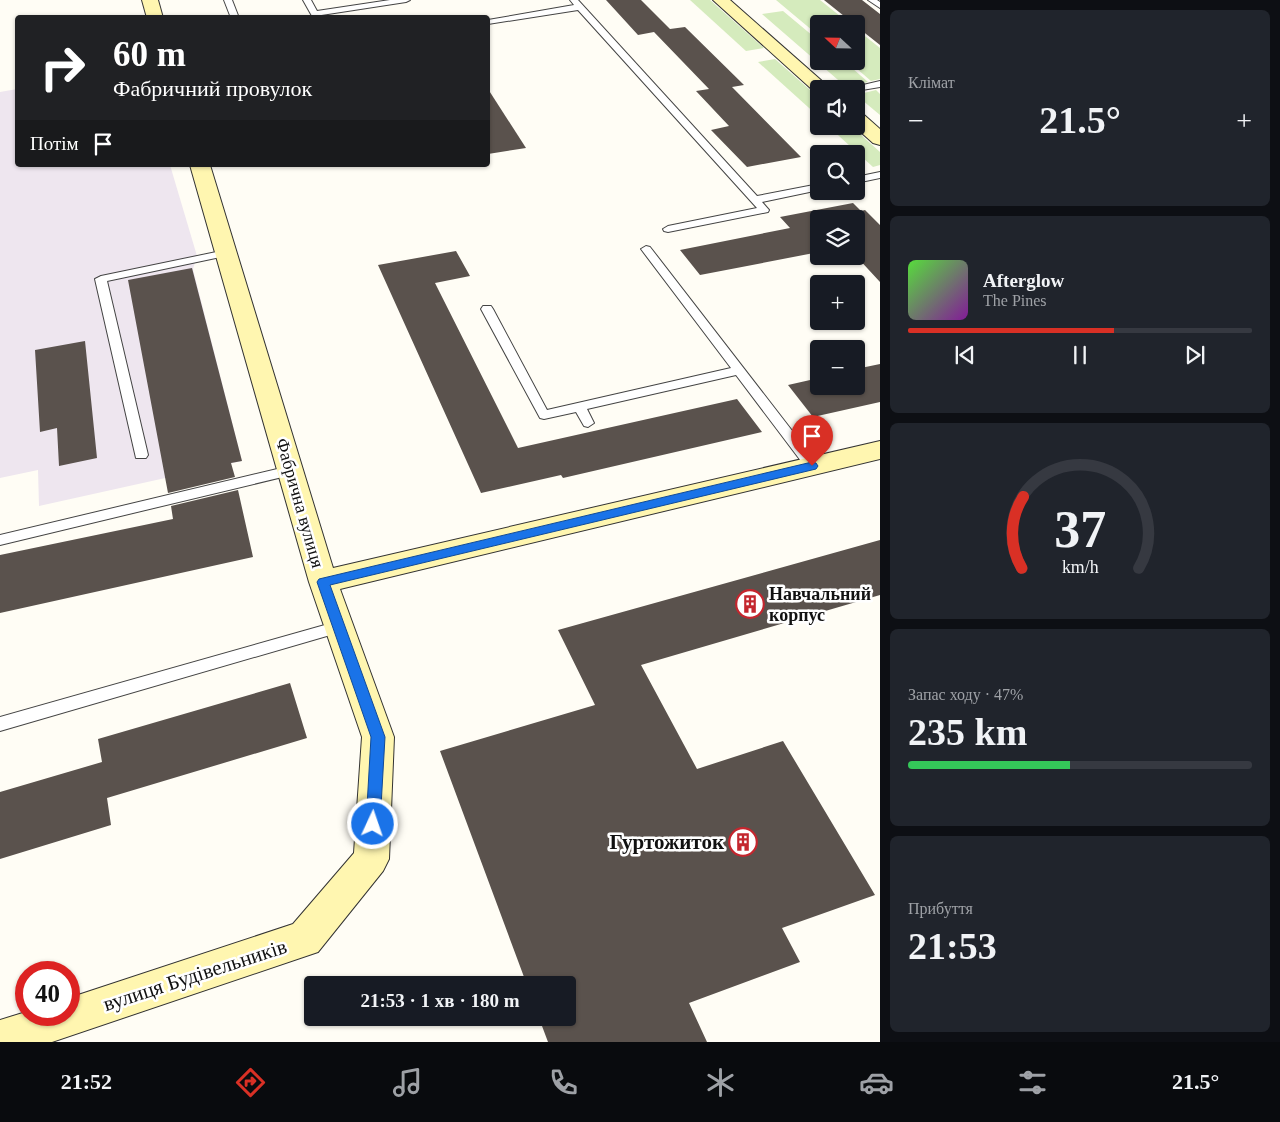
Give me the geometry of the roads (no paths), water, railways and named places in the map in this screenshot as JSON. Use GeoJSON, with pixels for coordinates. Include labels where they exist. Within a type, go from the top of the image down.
{"type":"FeatureCollection","features":[{"type":"Feature","properties":{"kind":"street"},"geometry":{"type":"LineString","coordinates":[[150,0],[154,15]]}},
{"type":"Feature","properties":{"kind":"street"},"geometry":{"type":"LineString","coordinates":[[721,0],[812,80]]}},
{"type":"Feature","properties":{"kind":"street"},"geometry":{"type":"LineString","coordinates":[[865,126],[880,139]]}},
{"type":"Feature","properties":{"kind":"street","name":"Фабрична вулиця"},"geometry":{"type":"LineString","coordinates":[[201,167],[323,582],[378,737],[372,859],[305,939]]}},
{"type":"Feature","properties":{"kind":"street"},"geometry":{"type":"LineString","coordinates":[[323,582],[880,450]]}},
{"type":"Feature","properties":{"kind":"street","name":"вулиця Будівельників"},"geometry":{"type":"LineString","coordinates":[[0,1040],[305,939]]}},
{"type":"Feature","properties":{"kind":"lane"},"geometry":{"type":"LineString","coordinates":[[228,0],[234,15]]}},
{"type":"Feature","properties":{"kind":"lane"},"geometry":{"type":"LineString","coordinates":[[307,0],[315,14],[406,0]]}},
{"type":"Feature","properties":{"kind":"lane"},"geometry":{"type":"LineString","coordinates":[[872,0],[880,6]]}},
{"type":"Feature","properties":{"kind":"lane"},"geometry":{"type":"LineString","coordinates":[[490,22],[577,4],[764,210],[668,229]]}},
{"type":"Feature","properties":{"kind":"lane"},"geometry":{"type":"LineString","coordinates":[[865,86],[880,84]]}},
{"type":"Feature","properties":{"kind":"lane"},"geometry":{"type":"LineString","coordinates":[[865,178],[880,176]]}},
{"type":"Feature","properties":{"kind":"lane"},"geometry":{"type":"LineString","coordinates":[[755,200],[810,189]]}},
{"type":"Feature","properties":{"kind":"lane"},"geometry":{"type":"LineString","coordinates":[[646,249],[812,466]]}},
{"type":"Feature","properties":{"kind":"lane"},"geometry":{"type":"LineString","coordinates":[[141,455],[101,278],[226,253]]}},
{"type":"Feature","properties":{"kind":"lane"},"geometry":{"type":"LineString","coordinates":[[487,309],[544,415],[739,370]]}},
{"type":"Feature","properties":{"kind":"lane"},"geometry":{"type":"LineString","coordinates":[[580,407],[588,422]]}},
{"type":"Feature","properties":{"kind":"lane"},"geometry":{"type":"LineString","coordinates":[[0,540],[290,471]]}},
{"type":"Feature","properties":{"kind":"lane"},"geometry":{"type":"LineString","coordinates":[[0,724],[339,627]]}},
{"type":"Feature","properties":{"kind":"place","name":"Навчальний корпус"},"geometry":{"type":"Point","coordinates":[750,604]}},
{"type":"Feature","properties":{"kind":"place","name":"Гуртожиток"},"geometry":{"type":"Point","coordinates":[743,842]}}]}
